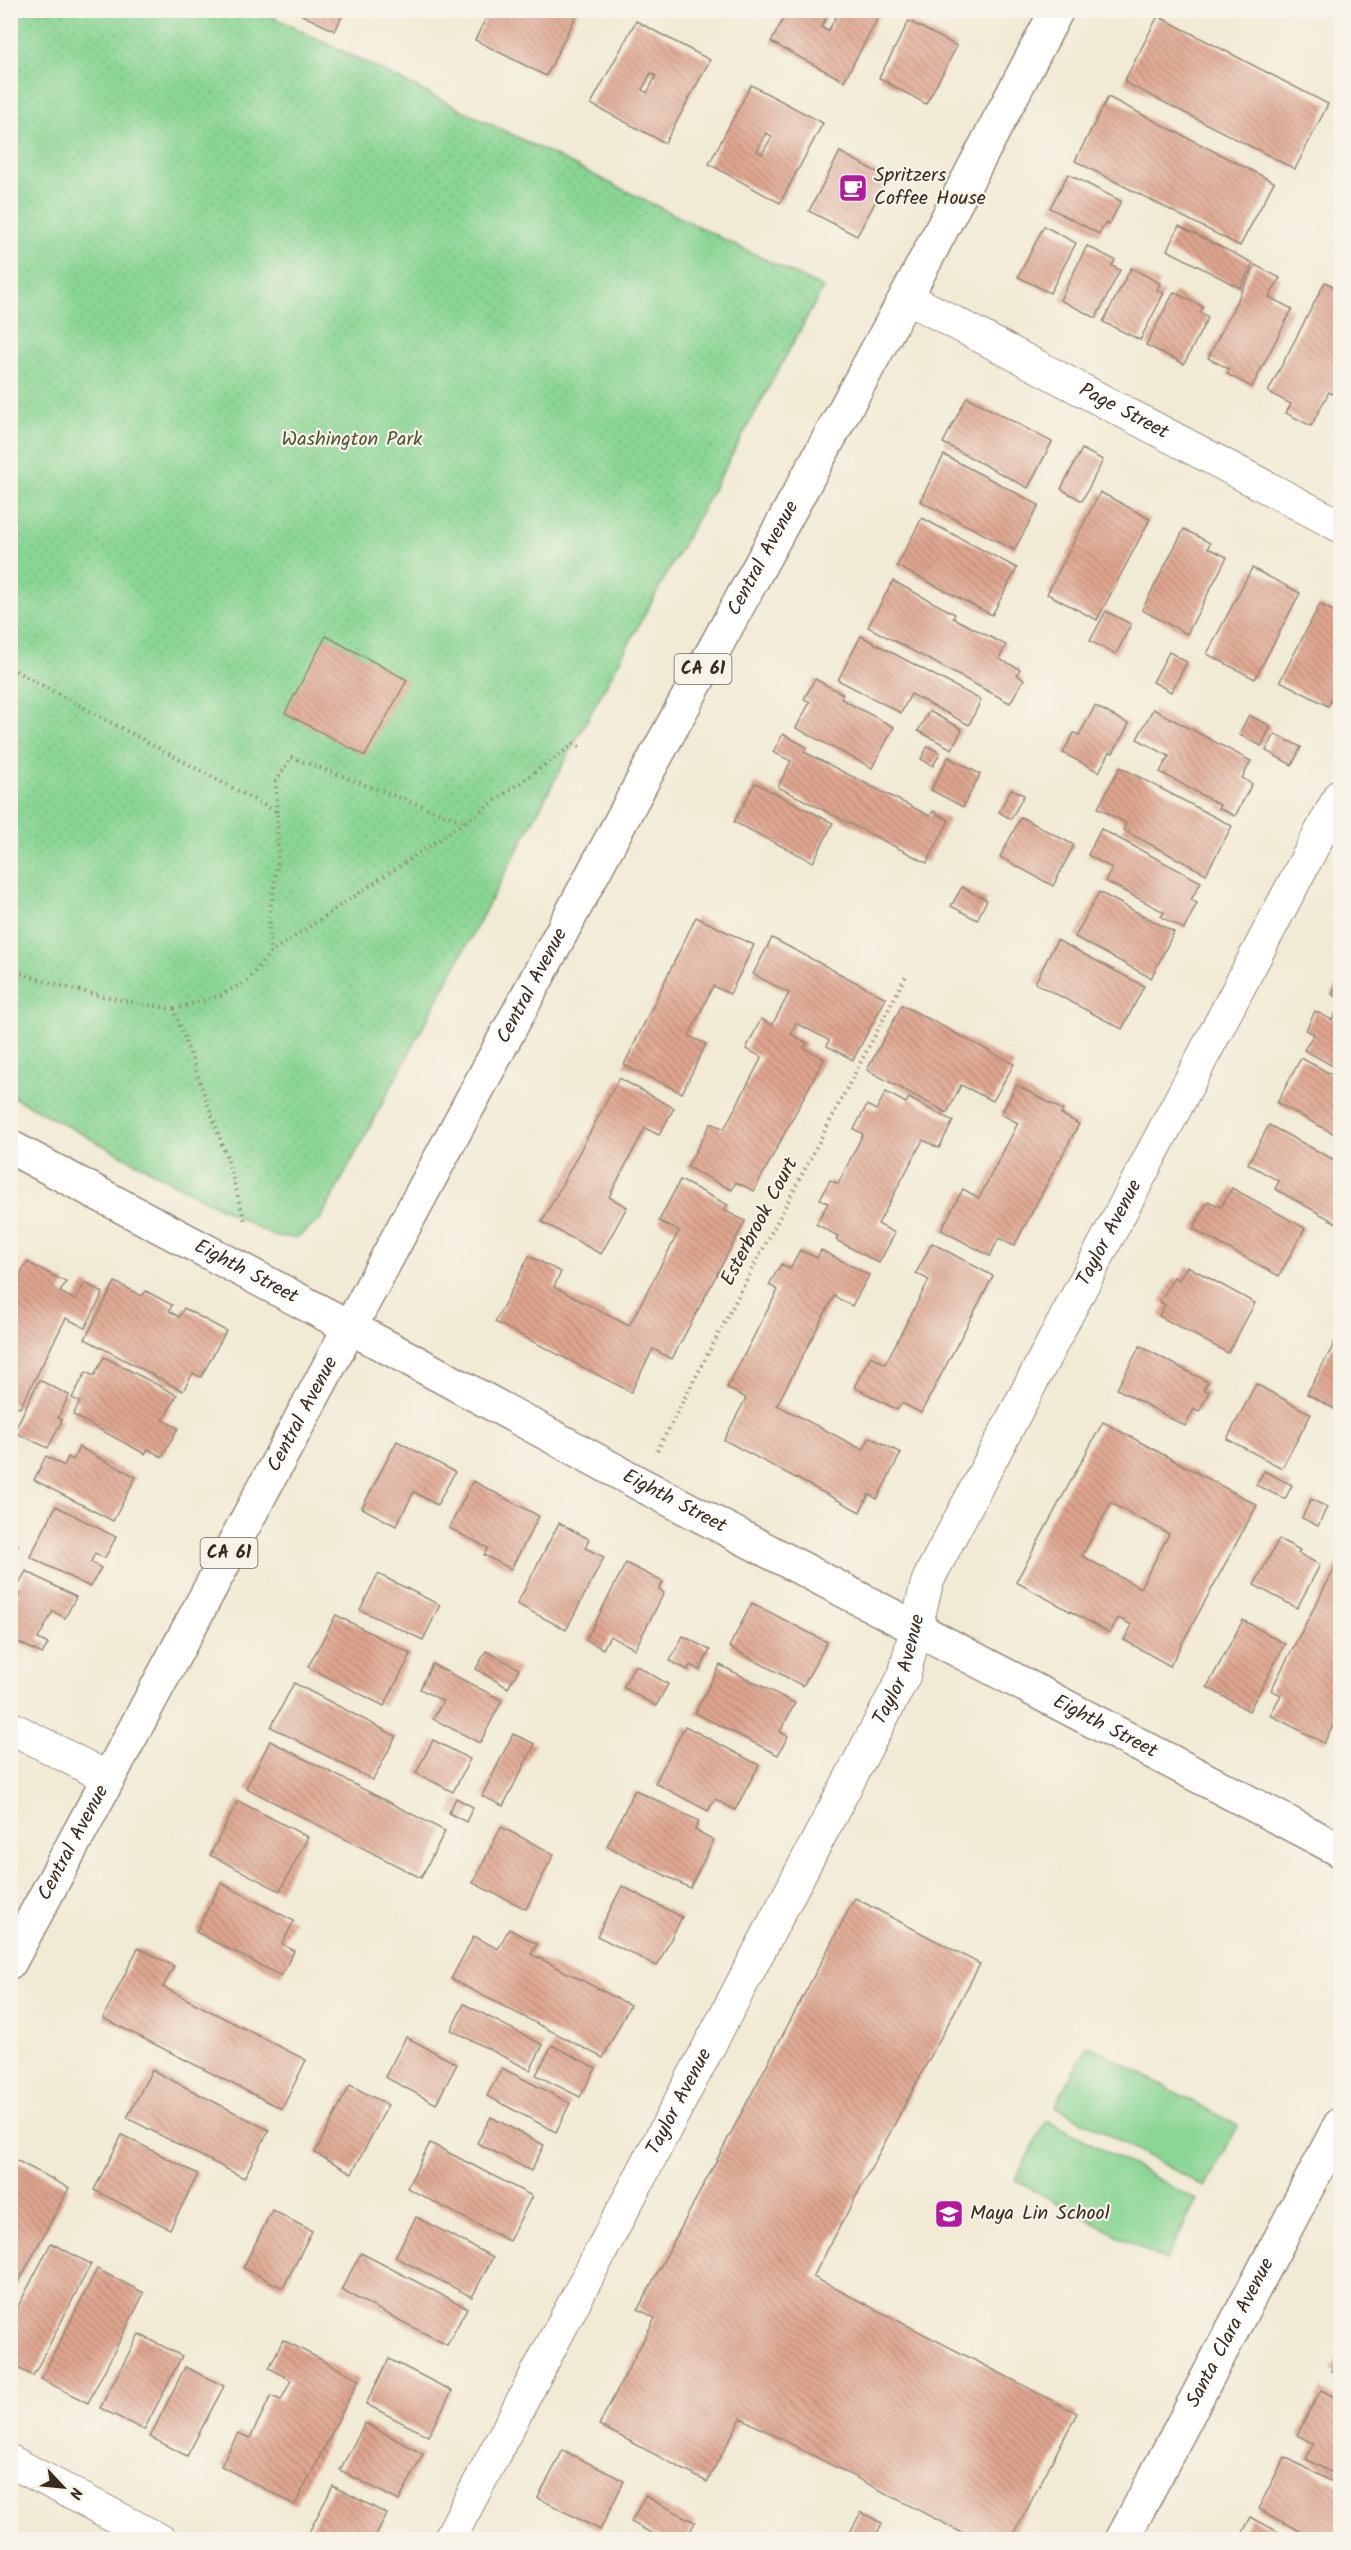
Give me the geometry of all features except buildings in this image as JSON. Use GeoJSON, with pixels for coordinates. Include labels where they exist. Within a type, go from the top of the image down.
{"type":"FeatureCollection","features":[{"type":"Feature","properties":{"kind":"main road","name":"Central Avenue"},"geometry":{"type":"LineString","coordinates":[[10,1962],[643,780],[906,297],[1057,10]]}},
{"type":"Feature","properties":{"kind":"main road","name":"Eighth Street"},"geometry":{"type":"LineString","coordinates":[[10,1147],[640,1484],[1341,1850]]}},
{"type":"Feature","properties":{"kind":"main road","name":"Santa Clara Avenue"},"geometry":{"type":"LineString","coordinates":[[1122,2540],[1341,2125]]}},
{"type":"Feature","properties":{"kind":"street","name":"Page Street"},"geometry":{"type":"LineString","coordinates":[[906,297],[1341,526]]}},
{"type":"Feature","properties":{"kind":"street","name":"Taylor Avenue"},"geometry":{"type":"LineString","coordinates":[[449,2540],[904,1676],[927,1583],[932,1572],[1341,795]]}},
{"type":"Feature","properties":{"kind":"street"},"geometry":{"type":"LineString","coordinates":[[10,1727],[108,1778]]}},
{"type":"Feature","properties":{"kind":"street"},"geometry":{"type":"LineString","coordinates":[[10,2461],[160,2540]]}},
{"type":"Feature","properties":{"kind":"path"},"geometry":{"type":"LineString","coordinates":[[10,668],[277,812]]}},
{"type":"Feature","properties":{"kind":"path"},"geometry":{"type":"LineString","coordinates":[[10,969],[31,977],[125,1002],[174,1009],[220,995],[247,981],[270,953],[465,822],[574,744],[580,747]]}},
{"type":"Feature","properties":{"kind":"path"},"geometry":{"type":"LineString","coordinates":[[270,953],[269,917],[278,860],[276,781],[291,757],[465,822]]}},
{"type":"Feature","properties":{"kind":"path","name":"Esterbrook Court"},"geometry":{"type":"LineString","coordinates":[[640,1484],[907,975]]}},
{"type":"Feature","properties":{"kind":"path"},"geometry":{"type":"LineString","coordinates":[[174,1009],[228,1161],[245,1222]]}},
{"type":"Feature","properties":{"kind":"green space","name":"Washington Park"},"geometry":{"type":"Polygon","coordinates":[[[10,11],[261,11],[823,288],[574,744],[320,1220],[296,1238],[273,1236],[11,1096],[10,11]]]}},
{"type":"Feature","properties":{"kind":"green space"},"geometry":{"type":"Polygon","coordinates":[[[1088,2045],[1238,2126],[1205,2187],[1055,2106],[1088,2045]]]}},
{"type":"Feature","properties":{"kind":"green space"},"geometry":{"type":"Polygon","coordinates":[[[1047,2120],[1197,2200],[1165,2261],[1015,2180],[1047,2120]]]}},
{"type":"Feature","properties":{"kind":"place","name":"Spritzers Coffee House"},"geometry":{"type":"Point","coordinates":[853,188]}},
{"type":"Feature","properties":{"kind":"place","name":"Maya Lin School"},"geometry":{"type":"Point","coordinates":[949,2214]}}]}
